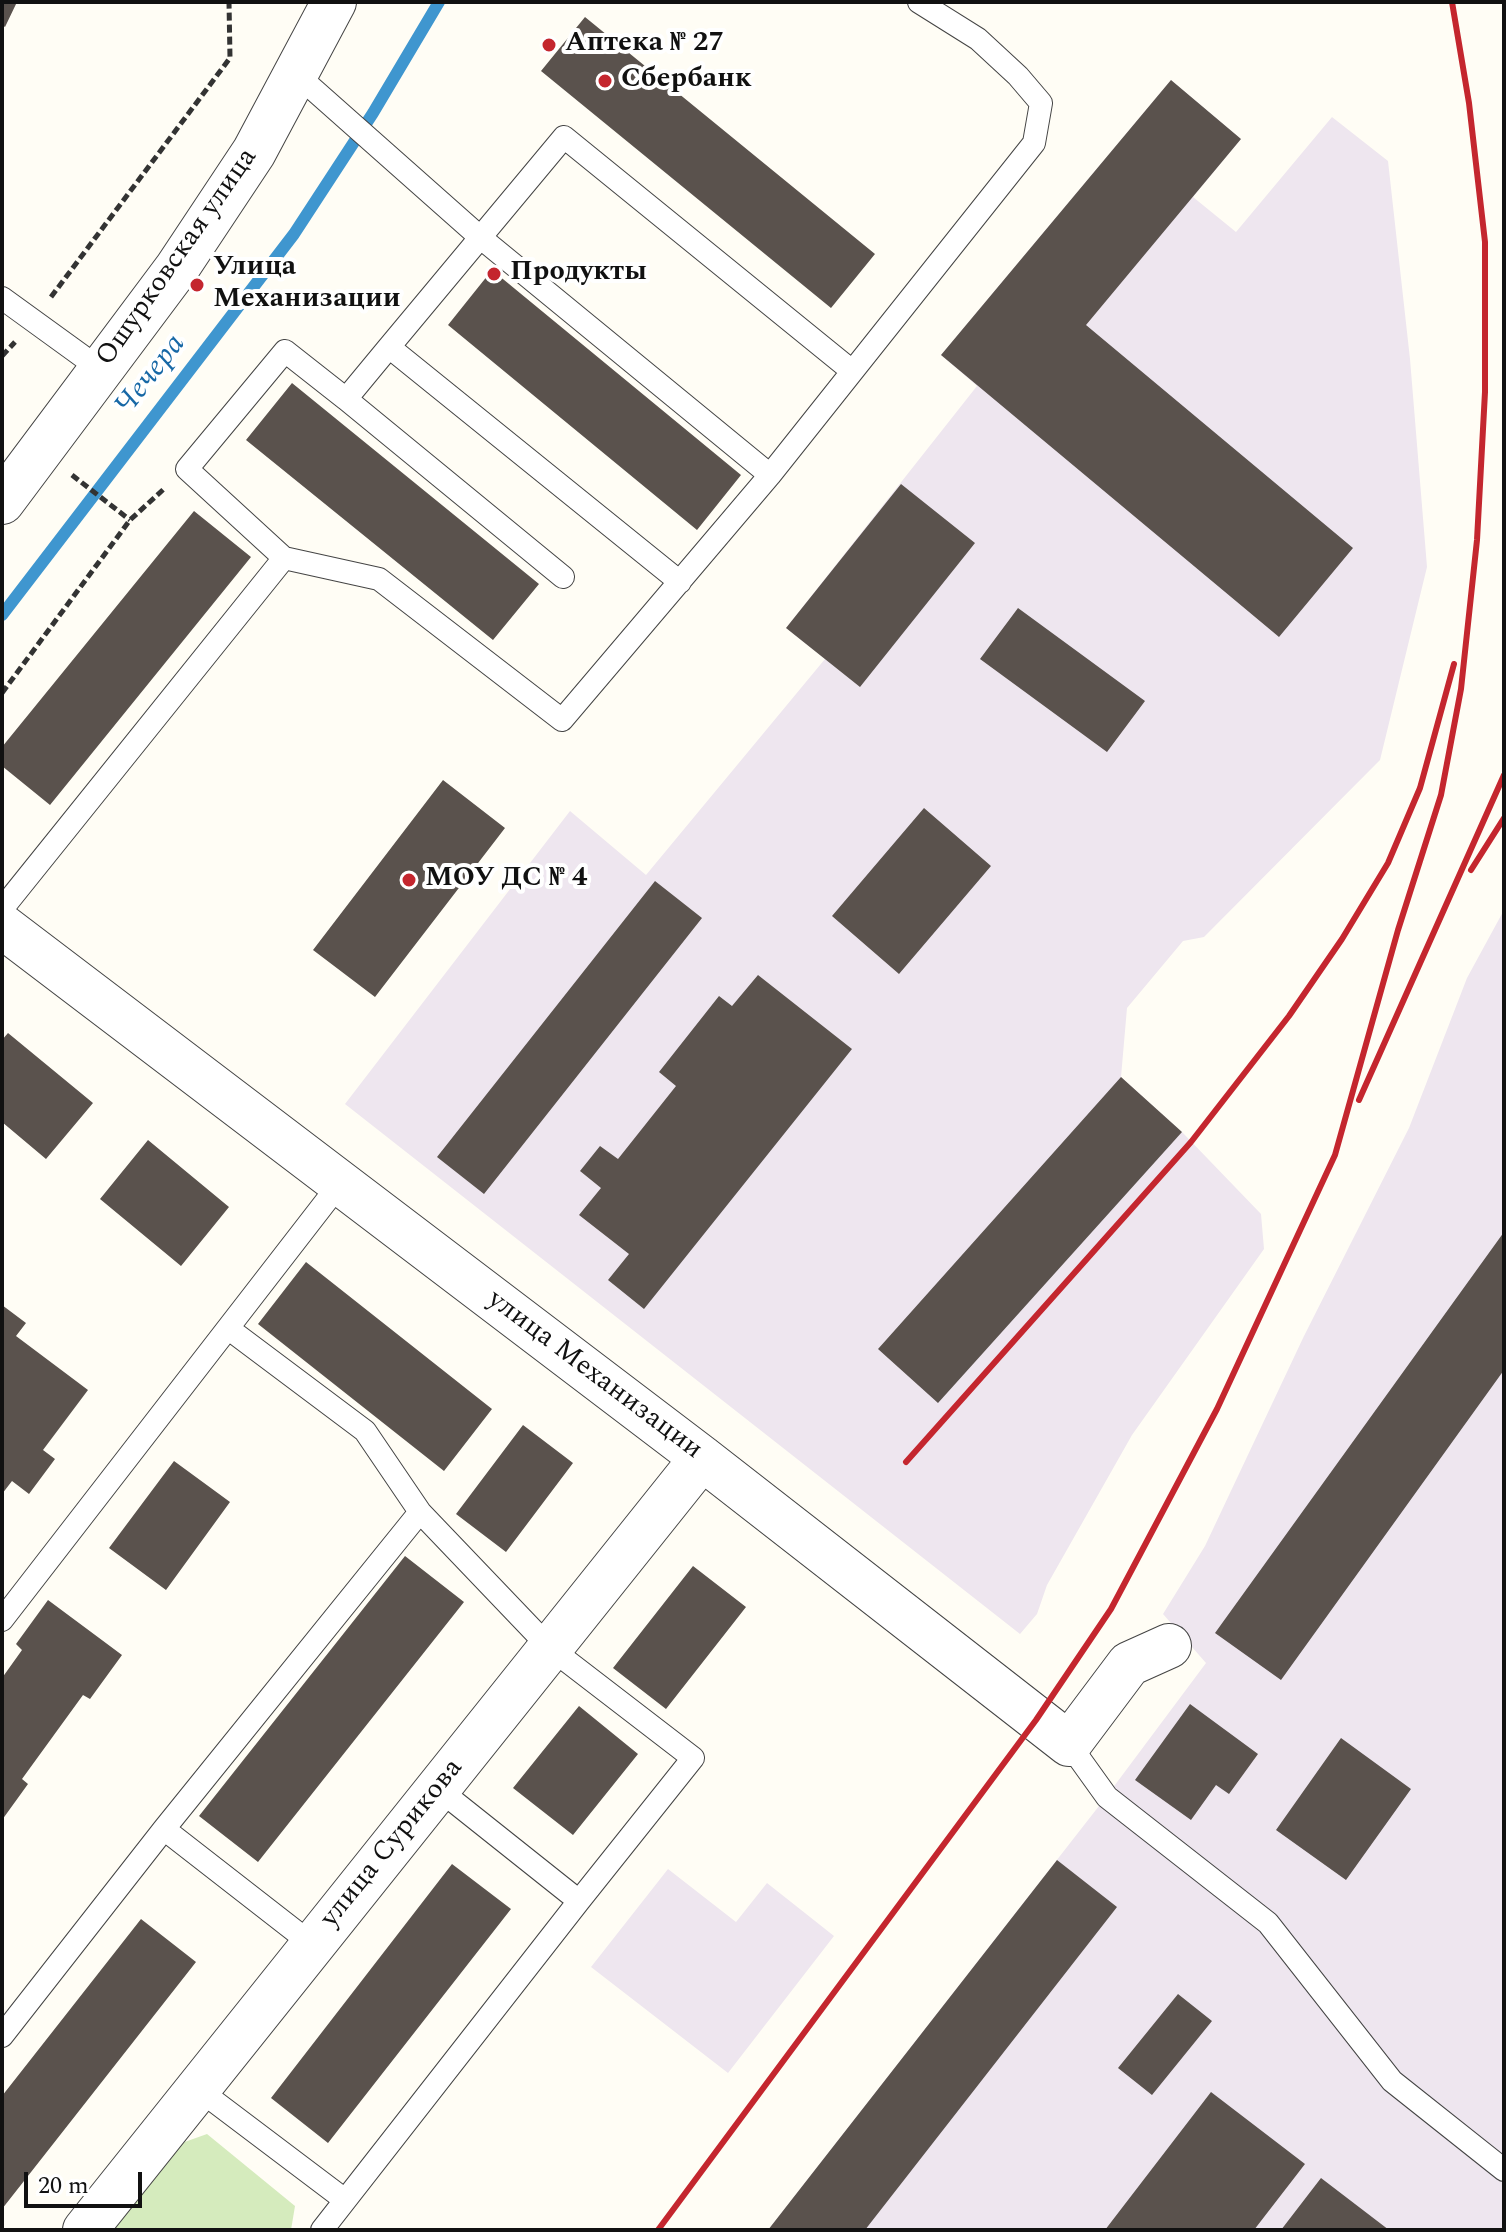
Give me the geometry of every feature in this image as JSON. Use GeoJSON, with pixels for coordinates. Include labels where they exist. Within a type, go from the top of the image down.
{"type":"FeatureCollection","features":[{"type":"Feature","properties":{"kind":"street","name":"Ошурковская улица"},"geometry":{"type":"LineString","coordinates":[[2,502],[177,268],[254,152],[296,74],[321,7]]}},
{"type":"Feature","properties":{"kind":"street","name":"улица Механизации"},"geometry":{"type":"LineString","coordinates":[[2,926],[702,1458],[1069,1744]]}},
{"type":"Feature","properties":{"kind":"street","name":"улица Сурикова"},"geometry":{"type":"LineString","coordinates":[[85,2230],[702,1458]]}},
{"type":"Feature","properties":{"kind":"street"},"geometry":{"type":"LineString","coordinates":[[1069,1744],[1129,1664],[1169,1646]]}},
{"type":"Feature","properties":{"kind":"lane"},"geometry":{"type":"LineString","coordinates":[[563,577],[285,351],[187,469],[284,558],[379,579],[562,720],[770,475],[1034,143],[1041,103],[1018,76],[978,39],[919,2]]}},
{"type":"Feature","properties":{"kind":"lane"},"geometry":{"type":"LineString","coordinates":[[296,74],[481,238],[770,475]]}},
{"type":"Feature","properties":{"kind":"lane"},"geometry":{"type":"LineString","coordinates":[[346,399],[564,137],[852,371]]}},
{"type":"Feature","properties":{"kind":"lane"},"geometry":{"type":"LineString","coordinates":[[2,298],[100,369]]}},
{"type":"Feature","properties":{"kind":"lane"},"geometry":{"type":"LineString","coordinates":[[389,347],[680,582]]}},
{"type":"Feature","properties":{"kind":"lane"},"geometry":{"type":"LineString","coordinates":[[2,909],[284,558]]}},
{"type":"Feature","properties":{"kind":"lane"},"geometry":{"type":"LineString","coordinates":[[2,1620],[341,1182]]}},
{"type":"Feature","properties":{"kind":"lane"},"geometry":{"type":"LineString","coordinates":[[229,1329],[365,1431],[420,1512],[550,1648],[693,1758],[322,2230]]}},
{"type":"Feature","properties":{"kind":"lane"},"geometry":{"type":"LineString","coordinates":[[2,2036],[164,1829],[420,1512]]}},
{"type":"Feature","properties":{"kind":"lane"},"geometry":{"type":"LineString","coordinates":[[1069,1744],[1107,1797],[1268,1923],[1392,2081],[1504,2170]]}},
{"type":"Feature","properties":{"kind":"lane"},"geometry":{"type":"LineString","coordinates":[[437,1788],[579,1901]]}},
{"type":"Feature","properties":{"kind":"lane"},"geometry":{"type":"LineString","coordinates":[[164,1829],[313,1945]]}},
{"type":"Feature","properties":{"kind":"lane"},"geometry":{"type":"LineString","coordinates":[[198,2089],[345,2200]]}},
{"type":"Feature","properties":{"kind":"path"},"geometry":{"type":"LineString","coordinates":[[2,356],[33,321],[230,58],[229,2]]}},
{"type":"Feature","properties":{"kind":"path"},"geometry":{"type":"LineString","coordinates":[[2,693],[130,520],[187,469]]}},
{"type":"Feature","properties":{"kind":"path"},"geometry":{"type":"LineString","coordinates":[[84,484],[130,520]]}},
{"type":"Feature","properties":{"kind":"shaded area"},"geometry":{"type":"Polygon","coordinates":[[[1171,80],[1241,139],[1193,197],[1236,232],[1332,117],[1388,161],[1410,359],[1427,567],[1380,760],[1204,937],[1183,941],[1127,1008],[1121,1077],[1182,1132],[1261,1214],[1264,1249],[1132,1435],[1047,1585],[1037,1614],[1020,1634],[345,1104],[570,811],[646,875],[825,659],[786,628],[977,386],[941,355],[1171,80]]]}},
{"type":"Feature","properties":{"kind":"shaded area"},"geometry":{"type":"Polygon","coordinates":[[[1504,910],[1504,2230],[768,2230],[1106,1797],[1206,1663],[1163,1614],[1205,1546],[1304,1336],[1409,1128],[1467,978],[1504,910]]]}},
{"type":"Feature","properties":{"kind":"shaded area"},"geometry":{"type":"Polygon","coordinates":[[[668,1869],[736,1922],[767,1883],[834,1936],[728,2073],[591,1967],[668,1869]]]}},
{"type":"Feature","properties":{"kind":"green space"},"geometry":{"type":"Polygon","coordinates":[[[207,2134],[295,2206],[291,2230],[109,2230],[179,2144],[207,2134]]]}},
{"type":"Feature","properties":{"kind":"building"},"geometry":{"type":"Polygon","coordinates":[[[2,2],[17,2],[5,27],[2,25],[2,2]]]}},
{"type":"Feature","properties":{"kind":"building"},"geometry":{"type":"Polygon","coordinates":[[[585,17],[875,254],[831,308],[541,71],[585,17]]]}},
{"type":"Feature","properties":{"kind":"building"},"geometry":{"type":"Polygon","coordinates":[[[1171,80],[1241,139],[1086,325],[1353,548],[1279,637],[941,355],[1171,80]]]}},
{"type":"Feature","properties":{"kind":"building"},"geometry":{"type":"Polygon","coordinates":[[[492,270],[741,475],[697,530],[448,325],[492,270]]]}},
{"type":"Feature","properties":{"kind":"building"},"geometry":{"type":"Polygon","coordinates":[[[292,383],[539,584],[493,640],[246,440],[292,383]]]}},
{"type":"Feature","properties":{"kind":"building"},"geometry":{"type":"Polygon","coordinates":[[[901,484],[975,543],[860,687],[786,628],[901,484]]]}},
{"type":"Feature","properties":{"kind":"building"},"geometry":{"type":"Polygon","coordinates":[[[194,511],[251,557],[50,805],[2,766],[2,747],[194,511]]]}},
{"type":"Feature","properties":{"kind":"building"},"geometry":{"type":"Polygon","coordinates":[[[1018,608],[1145,701],[1107,752],[980,659],[1018,608]]]}},
{"type":"Feature","properties":{"kind":"building"},"geometry":{"type":"Polygon","coordinates":[[[443,780],[505,828],[375,997],[313,950],[443,780]]]}},
{"type":"Feature","properties":{"kind":"building"},"geometry":{"type":"Polygon","coordinates":[[[924,808],[991,866],[899,974],[832,916],[924,808]]]}},
{"type":"Feature","properties":{"kind":"building"},"geometry":{"type":"Polygon","coordinates":[[[655,881],[702,918],[484,1194],[437,1157],[655,881]]]}},
{"type":"Feature","properties":{"kind":"building"},"geometry":{"type":"Polygon","coordinates":[[[758,975],[852,1049],[644,1309],[608,1280],[629,1254],[579,1215],[601,1188],[580,1171],[600,1146],[618,1159],[676,1086],[659,1072],[719,996],[732,1006],[758,975]]]}},
{"type":"Feature","properties":{"kind":"building"},"geometry":{"type":"Polygon","coordinates":[[[8,1033],[93,1103],[46,1159],[2,1122],[2,1040],[8,1033]]]}},
{"type":"Feature","properties":{"kind":"building"},"geometry":{"type":"Polygon","coordinates":[[[1121,1077],[1182,1132],[938,1403],[878,1349],[1121,1077]]]}},
{"type":"Feature","properties":{"kind":"building"},"geometry":{"type":"Polygon","coordinates":[[[148,1140],[229,1207],[181,1266],[100,1199],[148,1140]]]}},
{"type":"Feature","properties":{"kind":"building"},"geometry":{"type":"Polygon","coordinates":[[[1504,1232],[1504,1370],[1281,1680],[1215,1633],[1504,1232]]]}},
{"type":"Feature","properties":{"kind":"building"},"geometry":{"type":"Polygon","coordinates":[[[306,1262],[492,1409],[444,1471],[258,1324],[306,1262]]]}},
{"type":"Feature","properties":{"kind":"building"},"geometry":{"type":"Polygon","coordinates":[[[2,1305],[26,1323],[16,1336],[88,1390],[43,1450],[55,1459],[29,1494],[12,1481],[2,1494],[2,1305]]]}},
{"type":"Feature","properties":{"kind":"building"},"geometry":{"type":"Polygon","coordinates":[[[523,1425],[573,1463],[506,1552],[456,1514],[523,1425]]]}},
{"type":"Feature","properties":{"kind":"building"},"geometry":{"type":"Polygon","coordinates":[[[174,1461],[230,1502],[166,1590],[109,1548],[174,1461]]]}},
{"type":"Feature","properties":{"kind":"building"},"geometry":{"type":"Polygon","coordinates":[[[405,1556],[464,1602],[258,1862],[199,1816],[405,1556]]]}},
{"type":"Feature","properties":{"kind":"building"},"geometry":{"type":"Polygon","coordinates":[[[693,1566],[746,1607],[666,1709],[613,1668],[693,1566]]]}},
{"type":"Feature","properties":{"kind":"building"},"geometry":{"type":"Polygon","coordinates":[[[48,1600],[122,1655],[90,1699],[83,1695],[22,1779],[28,1784],[2,1820],[2,1678],[22,1650],[16,1644],[48,1600]]]}},
{"type":"Feature","properties":{"kind":"building"},"geometry":{"type":"Polygon","coordinates":[[[1190,1704],[1258,1754],[1229,1794],[1216,1785],[1191,1820],[1135,1780],[1190,1704]]]}},
{"type":"Feature","properties":{"kind":"building"},"geometry":{"type":"Polygon","coordinates":[[[579,1706],[638,1754],[573,1835],[513,1788],[579,1706]]]}},
{"type":"Feature","properties":{"kind":"building"},"geometry":{"type":"Polygon","coordinates":[[[1341,1738],[1411,1789],[1346,1880],[1276,1830],[1341,1738]]]}},
{"type":"Feature","properties":{"kind":"building"},"geometry":{"type":"Polygon","coordinates":[[[1057,1860],[1117,1907],[865,2230],[768,2230],[1057,1860]]]}},
{"type":"Feature","properties":{"kind":"building"},"geometry":{"type":"Polygon","coordinates":[[[452,1864],[511,1909],[328,2143],[271,2098],[452,1864]]]}},
{"type":"Feature","properties":{"kind":"building"},"geometry":{"type":"Polygon","coordinates":[[[141,1919],[196,1962],[2,2209],[2,2096],[141,1919]]]}},
{"type":"Feature","properties":{"kind":"building"},"geometry":{"type":"Polygon","coordinates":[[[1178,1994],[1212,2021],[1152,2095],[1118,2068],[1178,1994]]]}},
{"type":"Feature","properties":{"kind":"building"},"geometry":{"type":"Polygon","coordinates":[[[1211,2092],[1305,2164],[1254,2230],[1105,2230],[1211,2092]]]}},
{"type":"Feature","properties":{"kind":"building"},"geometry":{"type":"Polygon","coordinates":[[[1321,2178],[1389,2230],[1281,2230],[1321,2178]]]}},
{"type":"Feature","properties":{"kind":"waterway","name":"Чечера"},"geometry":{"type":"LineString","coordinates":[[2,615],[294,234],[373,113],[439,2]]}},
{"type":"Feature","properties":{"kind":"railway"},"geometry":{"type":"LineString","coordinates":[[658,2230],[1036,1720],[1111,1609],[1217,1409],[1335,1155],[1398,930],[1441,795],[1461,689],[1477,540],[1485,392],[1485,242],[1469,103],[1452,2]]}},
{"type":"Feature","properties":{"kind":"railway"},"geometry":{"type":"LineString","coordinates":[[906,1462],[1191,1142],[1289,1016],[1342,939],[1388,863],[1420,788],[1454,664]]}},
{"type":"Feature","properties":{"kind":"railway"},"geometry":{"type":"LineString","coordinates":[[1359,1100],[1504,775]]}},
{"type":"Feature","properties":{"kind":"railway"},"geometry":{"type":"LineString","coordinates":[[1471,870],[1504,818]]}},
{"type":"Feature","properties":{"kind":"place","name":"Аптека № 27"},"geometry":{"type":"Point","coordinates":[549,45]}},
{"type":"Feature","properties":{"kind":"place","name":"Сбербанк"},"geometry":{"type":"Point","coordinates":[605,81]}},
{"type":"Feature","properties":{"kind":"place","name":"Продукты"},"geometry":{"type":"Point","coordinates":[494,274]}},
{"type":"Feature","properties":{"kind":"place","name":"Улица Механизации"},"geometry":{"type":"Point","coordinates":[197,285]}},
{"type":"Feature","properties":{"kind":"place","name":"МОУ ДС № 4"},"geometry":{"type":"Point","coordinates":[409,880]}}]}
